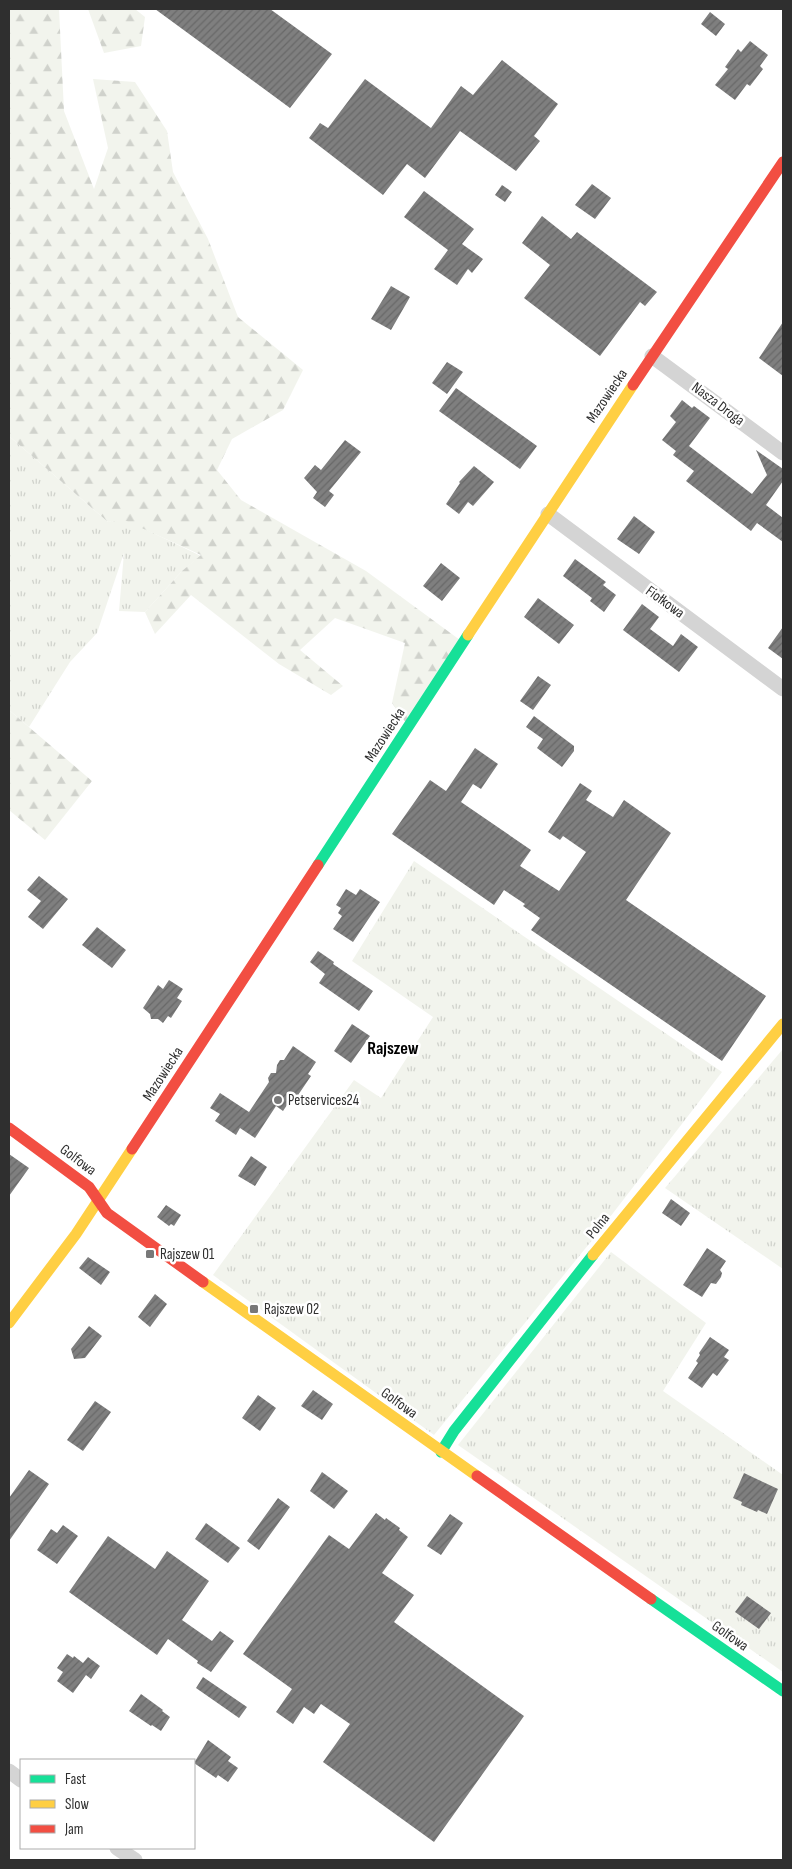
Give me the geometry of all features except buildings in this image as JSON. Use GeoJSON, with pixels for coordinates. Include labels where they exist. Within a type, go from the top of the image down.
{"type":"FeatureCollection","features":[{"type":"Feature","properties":{"kind":"street","name":"Mazowiecka"},"geometry":{"type":"LineString","coordinates":[[9,1323],[76,1234],[652,356],[783,162]]}},
{"type":"Feature","properties":{"kind":"street","name":"Nasza Droga"},"geometry":{"type":"LineString","coordinates":[[652,356],[783,453]]}},
{"type":"Feature","properties":{"kind":"street","name":"Fiołkowa"},"geometry":{"type":"LineString","coordinates":[[548,514],[783,689]]}},
{"type":"Feature","properties":{"kind":"street","name":"Polna"},"geometry":{"type":"LineString","coordinates":[[441,1452],[454,1431],[598,1250],[783,1024]]}},
{"type":"Feature","properties":{"kind":"street","name":"Golfowa"},"geometry":{"type":"LineString","coordinates":[[9,1128],[89,1187],[107,1213],[441,1452],[520,1505],[783,1691]]}},
{"type":"Feature","properties":{"kind":"street"},"geometry":{"type":"LineString","coordinates":[[9,1771],[20,1779]]}},
{"type":"Feature","properties":{"kind":"street"},"geometry":{"type":"LineString","coordinates":[[118,1849],[135,1860]]}},
{"type":"Feature","properties":{"kind":"green space"},"geometry":{"type":"Polygon","coordinates":[[[9,9],[59,9],[64,111],[94,189],[108,148],[93,79],[135,82],[167,131],[173,172],[208,239],[238,317],[303,370],[283,410],[232,439],[217,470],[241,500],[366,571],[460,640],[406,723],[392,703],[405,643],[335,618],[300,650],[343,686],[331,695],[279,664],[191,595],[155,634],[145,612],[182,571],[201,555],[124,520],[108,522],[9,436],[9,9]]]}},
{"type":"Feature","properties":{"kind":"green space"},"geometry":{"type":"Polygon","coordinates":[[[88,9],[135,9],[145,17],[141,46],[104,53],[88,9]]]}},
{"type":"Feature","properties":{"kind":"green space"},"geometry":{"type":"Polygon","coordinates":[[[9,436],[108,522],[124,519],[201,556],[182,571],[145,612],[119,611],[124,553],[97,633],[70,662],[29,727],[9,710],[9,436]]]}},
{"type":"Feature","properties":{"kind":"green space"},"geometry":{"type":"Polygon","coordinates":[[[9,710],[92,781],[45,840],[9,810],[9,710]]]}},
{"type":"Feature","properties":{"kind":"green space"},"geometry":{"type":"Polygon","coordinates":[[[414,861],[722,1072],[593,1239],[434,1435],[213,1275],[354,1080],[381,1098],[433,1017],[352,961],[414,861]]]}},
{"type":"Feature","properties":{"kind":"green space"},"geometry":{"type":"Polygon","coordinates":[[[783,1049],[783,1269],[665,1188],[783,1049]]]}},
{"type":"Feature","properties":{"kind":"green space"},"geometry":{"type":"Polygon","coordinates":[[[611,1252],[706,1323],[663,1391],[783,1475],[783,1672],[458,1445],[611,1252]]]}},
{"type":"Feature","properties":{"kind":"traffic: fast"},"geometry":{"type":"LineString","coordinates":[[318,865],[468,635]]}},
{"type":"Feature","properties":{"kind":"traffic: fast"},"geometry":{"type":"LineString","coordinates":[[441,1452],[454,1431],[593,1255]]}},
{"type":"Feature","properties":{"kind":"traffic: fast"},"geometry":{"type":"LineString","coordinates":[[651,1599],[783,1691]]}},
{"type":"Feature","properties":{"kind":"traffic: slow"},"geometry":{"type":"LineString","coordinates":[[468,635],[633,385]]}},
{"type":"Feature","properties":{"kind":"traffic: slow"},"geometry":{"type":"LineString","coordinates":[[593,1255],[783,1024]]}},
{"type":"Feature","properties":{"kind":"traffic: slow"},"geometry":{"type":"LineString","coordinates":[[9,1323],[76,1234],[132,1149]]}},
{"type":"Feature","properties":{"kind":"traffic: slow"},"geometry":{"type":"LineString","coordinates":[[203,1282],[477,1476]]}},
{"type":"Feature","properties":{"kind":"traffic: jam"},"geometry":{"type":"LineString","coordinates":[[633,385],[783,162]]}},
{"type":"Feature","properties":{"kind":"traffic: jam"},"geometry":{"type":"LineString","coordinates":[[132,1149],[318,865]]}},
{"type":"Feature","properties":{"kind":"traffic: jam"},"geometry":{"type":"LineString","coordinates":[[9,1128],[89,1187],[107,1213],[203,1282]]}},
{"type":"Feature","properties":{"kind":"traffic: jam"},"geometry":{"type":"LineString","coordinates":[[477,1476],[651,1599]]}},
{"type":"Feature","properties":{"kind":"place","name":"Petservices24"},"geometry":{"type":"Point","coordinates":[278,1100]}},
{"type":"Feature","properties":{"kind":"place","name":"Rajszew 01"},"geometry":{"type":"Point","coordinates":[150,1254]}},
{"type":"Feature","properties":{"kind":"place","name":"Rajszew 02"},"geometry":{"type":"Point","coordinates":[254,1309]}},
{"type":"Feature","properties":{"kind":"district","name":"Rajszew"},"geometry":{"type":"Point","coordinates":[393,1048]}}]}
